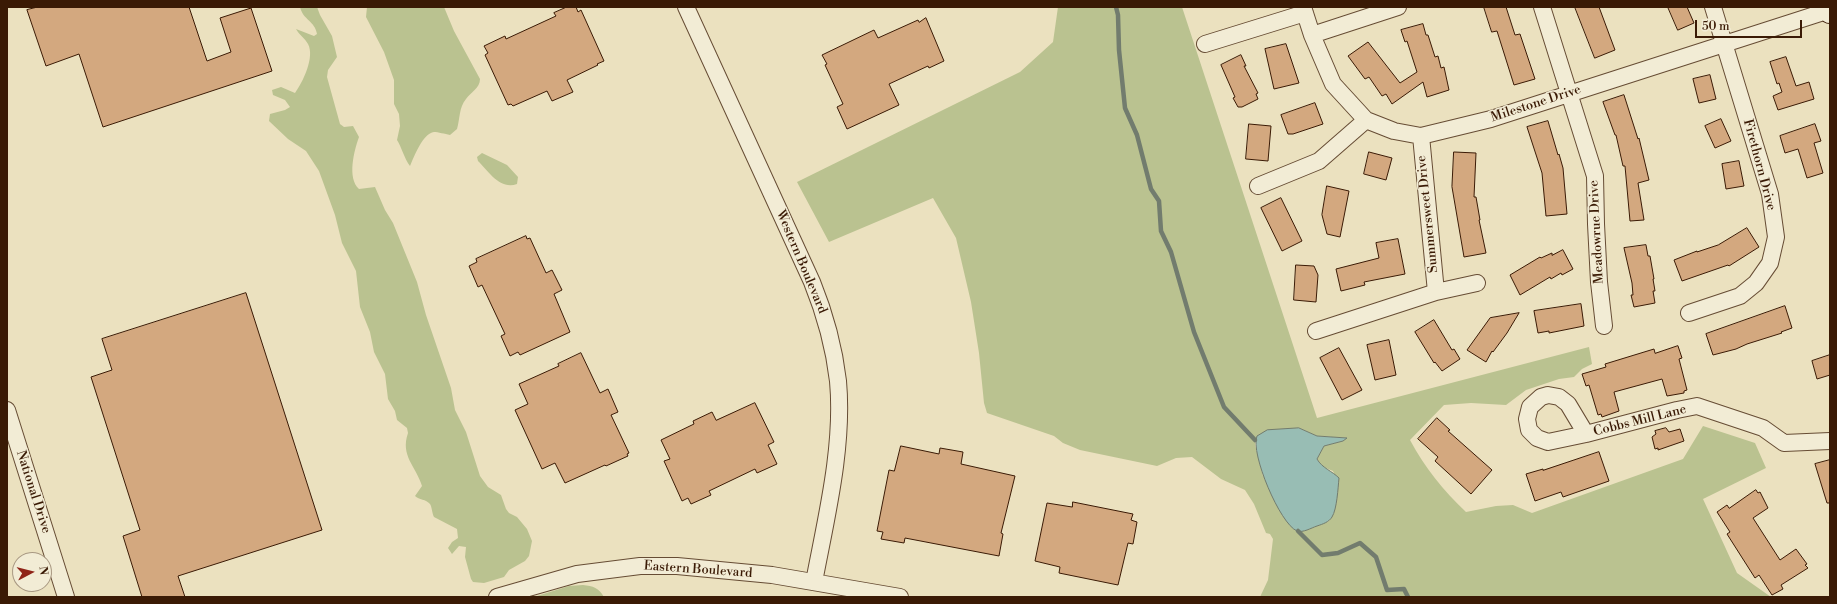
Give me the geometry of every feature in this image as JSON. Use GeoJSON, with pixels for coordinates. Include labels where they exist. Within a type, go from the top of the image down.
{"type":"FeatureCollection","features":[{"type":"Feature","properties":{"kind":"main road"},"geometry":{"type":"LineString","coordinates":[[1829,7],[1830,11]]}},
{"type":"Feature","properties":{"kind":"street","name":"Western Boulevard"},"geometry":{"type":"LineString","coordinates":[[686,7],[812,282],[823,309],[832,346],[838,389],[836,458],[814,582]]}},
{"type":"Feature","properties":{"kind":"street"},"geometry":{"type":"LineString","coordinates":[[1312,35],[1398,7]]}},
{"type":"Feature","properties":{"kind":"street","name":"Meadowrue Drive"},"geometry":{"type":"LineString","coordinates":[[1542,7],[1595,176],[1596,224],[1604,326]]}},
{"type":"Feature","properties":{"kind":"street","name":"Firethorn Drive"},"geometry":{"type":"LineString","coordinates":[[1689,313],[1740,296],[1756,283],[1770,262],[1776,237],[1770,194],[1713,7]]}},
{"type":"Feature","properties":{"kind":"street"},"geometry":{"type":"LineString","coordinates":[[1205,44],[1304,10]]}},
{"type":"Feature","properties":{"kind":"street","name":"Milestone Drive"},"geometry":{"type":"LineString","coordinates":[[1304,10],[1312,35],[1333,84],[1366,120],[1394,132],[1421,136],[1491,119],[1830,11]]}},
{"type":"Feature","properties":{"kind":"street"},"geometry":{"type":"LineString","coordinates":[[1258,186],[1319,161],[1366,120]]}},
{"type":"Feature","properties":{"kind":"street","name":"Summersweet Drive"},"geometry":{"type":"LineString","coordinates":[[1421,136],[1436,292]]}},
{"type":"Feature","properties":{"kind":"street","name":"Summersweet Drive"},"geometry":{"type":"LineString","coordinates":[[1316,331],[1436,292],[1477,283]]}},
{"type":"Feature","properties":{"kind":"street","name":"Cobbs Mill Lane"},"geometry":{"type":"LineString","coordinates":[[1586,434],[1697,406],[1763,428],[1784,443],[1830,441]]}},
{"type":"Feature","properties":{"kind":"street","name":"National Drive"},"geometry":{"type":"LineString","coordinates":[[7,410],[66,597]]}},
{"type":"Feature","properties":{"kind":"street","name":"Eastern Boulevard"},"geometry":{"type":"LineString","coordinates":[[497,597],[577,574],[640,566],[685,567],[772,575],[900,597]]}},
{"type":"Feature","properties":{"kind":"green space"},"geometry":{"type":"Polygon","coordinates":[[[300,7],[317,7],[332,36],[337,57],[328,70],[327,77],[340,124],[344,127],[353,126],[359,137],[355,149],[352,171],[355,184],[359,189],[375,187],[385,210],[393,223],[417,282],[426,315],[451,388],[455,410],[466,432],[480,476],[488,487],[501,495],[506,509],[509,513],[517,517],[527,529],[532,541],[529,556],[525,561],[509,570],[504,577],[484,583],[473,582],[465,557],[466,547],[459,546],[452,554],[448,548],[452,542],[458,538],[457,529],[434,517],[430,504],[427,501],[415,496],[422,486],[407,455],[407,428],[397,420],[395,411],[388,399],[385,374],[374,352],[370,332],[360,307],[356,271],[342,243],[335,215],[319,171],[306,151],[288,139],[269,121],[270,114],[290,107],[285,100],[273,95],[272,90],[281,87],[295,93],[307,69],[310,49],[307,42],[296,29],[314,36],[317,34],[314,26],[304,15],[300,7]]]}},
{"type":"Feature","properties":{"kind":"green space"},"geometry":{"type":"Polygon","coordinates":[[[367,7],[444,7],[454,31],[480,79],[479,85],[466,99],[462,106],[457,129],[450,135],[434,132],[426,136],[419,146],[410,166],[397,140],[400,126],[399,114],[394,104],[394,80],[384,52],[366,17],[367,7]]]}},
{"type":"Feature","properties":{"kind":"green space"},"geometry":{"type":"Polygon","coordinates":[[[1058,7],[1182,7],[1317,418],[1589,347],[1592,364],[1582,369],[1574,377],[1559,379],[1526,390],[1506,405],[1471,403],[1444,405],[1410,440],[1428,469],[1442,487],[1466,512],[1496,506],[1513,505],[1532,513],[1683,459],[1703,426],[1755,443],[1766,468],[1703,499],[1737,573],[1771,597],[1260,597],[1268,580],[1273,539],[1270,534],[1266,533],[1254,504],[1245,490],[1221,479],[1192,457],[1176,458],[1157,466],[1080,450],[1063,443],[1054,436],[987,413],[984,403],[979,353],[971,302],[956,238],[933,198],[829,242],[797,182],[1020,72],[1053,42],[1058,7]],[[1299,428],[1255,440],[1255,445],[1263,476],[1328,522],[1333,514],[1338,486],[1333,471],[1323,467],[1317,459],[1324,446],[1343,441],[1346,438],[1317,436],[1299,428]]]}},
{"type":"Feature","properties":{"kind":"green space"},"geometry":{"type":"Polygon","coordinates":[[[482,153],[507,165],[518,177],[517,184],[505,184],[495,179],[478,161],[477,157],[482,153]]]}},
{"type":"Feature","properties":{"kind":"green space"},"geometry":{"type":"Polygon","coordinates":[[[583,585],[595,588],[600,591],[604,597],[534,597],[569,586],[583,585]]]}},
{"type":"Feature","properties":{"kind":"water"},"geometry":{"type":"Polygon","coordinates":[[[1299,428],[1317,436],[1347,438],[1343,441],[1324,446],[1317,459],[1322,465],[1339,478],[1334,513],[1332,517],[1324,524],[1302,531],[1297,531],[1290,526],[1275,502],[1262,472],[1256,445],[1257,436],[1267,430],[1299,428]]]}},
{"type":"Feature","properties":{"kind":"building"},"geometry":{"type":"Polygon","coordinates":[[[38,7],[189,7],[207,61],[231,52],[220,18],[251,8],[272,71],[103,127],[79,54],[46,66],[27,10],[38,7]]]}},
{"type":"Feature","properties":{"kind":"building"},"geometry":{"type":"Polygon","coordinates":[[[567,7],[576,7],[578,12],[581,10],[604,61],[567,80],[573,92],[552,101],[547,91],[513,106],[511,104],[508,105],[485,55],[488,53],[484,46],[505,36],[506,39],[556,16],[554,13],[567,7]]]}},
{"type":"Feature","properties":{"kind":"building"},"geometry":{"type":"Polygon","coordinates":[[[1484,7],[1506,7],[1515,35],[1520,34],[1535,79],[1514,85],[1497,31],[1492,32],[1484,7]]]}},
{"type":"Feature","properties":{"kind":"building"},"geometry":{"type":"Polygon","coordinates":[[[1575,7],[1599,7],[1615,50],[1595,58],[1575,7]]]}},
{"type":"Feature","properties":{"kind":"building"},"geometry":{"type":"Polygon","coordinates":[[[1668,7],[1687,7],[1694,23],[1678,30],[1668,7]]]}},
{"type":"Feature","properties":{"kind":"building"},"geometry":{"type":"Polygon","coordinates":[[[926,18],[944,61],[929,68],[928,66],[889,84],[899,105],[847,129],[837,107],[843,104],[822,55],[874,30],[878,38],[918,20],[919,22],[926,18]]]}},
{"type":"Feature","properties":{"kind":"building"},"geometry":{"type":"Polygon","coordinates":[[[1423,24],[1435,57],[1438,56],[1441,68],[1444,67],[1449,90],[1427,97],[1423,82],[1392,104],[1386,94],[1382,96],[1369,77],[1365,79],[1348,56],[1368,42],[1400,83],[1417,72],[1407,41],[1405,42],[1401,30],[1423,24]]]}},
{"type":"Feature","properties":{"kind":"building"},"geometry":{"type":"Polygon","coordinates":[[[1286,44],[1299,83],[1274,89],[1265,49],[1286,44]]]}},
{"type":"Feature","properties":{"kind":"building"},"geometry":{"type":"Polygon","coordinates":[[[1241,55],[1246,66],[1244,66],[1258,93],[1256,94],[1258,99],[1242,107],[1238,107],[1233,98],[1235,97],[1221,65],[1241,55]]]}},
{"type":"Feature","properties":{"kind":"building"},"geometry":{"type":"Polygon","coordinates":[[[1786,57],[1796,86],[1809,82],[1814,99],[1778,110],[1773,96],[1782,92],[1779,83],[1777,84],[1770,62],[1786,57]]]}},
{"type":"Feature","properties":{"kind":"building"},"geometry":{"type":"Polygon","coordinates":[[[1710,75],[1716,99],[1699,103],[1693,79],[1710,75]]]}},
{"type":"Feature","properties":{"kind":"building"},"geometry":{"type":"Polygon","coordinates":[[[1624,95],[1638,139],[1639,138],[1649,180],[1638,183],[1644,220],[1630,221],[1625,166],[1623,166],[1616,135],[1603,102],[1624,95]]]}},
{"type":"Feature","properties":{"kind":"building"},"geometry":{"type":"Polygon","coordinates":[[[1315,103],[1323,124],[1293,134],[1288,134],[1281,115],[1315,103]]]}},
{"type":"Feature","properties":{"kind":"building"},"geometry":{"type":"Polygon","coordinates":[[[1721,119],[1731,141],[1715,148],[1705,126],[1721,119]]]}},
{"type":"Feature","properties":{"kind":"building"},"geometry":{"type":"Polygon","coordinates":[[[1548,121],[1563,168],[1567,214],[1546,216],[1542,173],[1527,127],[1548,121]]]}},
{"type":"Feature","properties":{"kind":"building"},"geometry":{"type":"Polygon","coordinates":[[[1249,124],[1271,126],[1268,161],[1246,159],[1249,124]]]}},
{"type":"Feature","properties":{"kind":"building"},"geometry":{"type":"Polygon","coordinates":[[[1815,124],[1821,141],[1814,143],[1823,173],[1807,178],[1798,149],[1785,153],[1780,136],[1815,124]]]}},
{"type":"Feature","properties":{"kind":"building"},"geometry":{"type":"Polygon","coordinates":[[[1369,152],[1392,158],[1386,180],[1364,174],[1369,152]]]}},
{"type":"Feature","properties":{"kind":"building"},"geometry":{"type":"Polygon","coordinates":[[[1454,152],[1476,153],[1474,197],[1476,197],[1486,253],[1464,257],[1452,187],[1454,152]]]}},
{"type":"Feature","properties":{"kind":"building"},"geometry":{"type":"Polygon","coordinates":[[[1739,161],[1744,186],[1726,189],[1722,164],[1739,161]]]}},
{"type":"Feature","properties":{"kind":"building"},"geometry":{"type":"Polygon","coordinates":[[[1327,186],[1349,191],[1340,237],[1327,234],[1322,215],[1327,186]]]}},
{"type":"Feature","properties":{"kind":"building"},"geometry":{"type":"Polygon","coordinates":[[[1281,198],[1302,241],[1282,251],[1261,208],[1281,198]]]}},
{"type":"Feature","properties":{"kind":"building"},"geometry":{"type":"Polygon","coordinates":[[[1747,228],[1759,247],[1729,266],[1728,265],[1682,281],[1674,260],[1718,245],[1747,228]]]}},
{"type":"Feature","properties":{"kind":"building"},"geometry":{"type":"Polygon","coordinates":[[[526,236],[527,239],[530,238],[546,273],[552,270],[562,290],[554,294],[570,332],[520,355],[518,352],[510,356],[501,336],[505,334],[482,285],[478,287],[469,266],[477,262],[476,259],[526,236]]]}},
{"type":"Feature","properties":{"kind":"building"},"geometry":{"type":"Polygon","coordinates":[[[1398,239],[1405,274],[1364,282],[1365,285],[1341,291],[1336,269],[1379,258],[1376,243],[1398,239]]]}},
{"type":"Feature","properties":{"kind":"building"},"geometry":{"type":"Polygon","coordinates":[[[1646,245],[1648,256],[1650,256],[1654,279],[1655,291],[1653,291],[1655,303],[1634,307],[1631,295],[1633,295],[1632,283],[1624,248],[1646,245]]]}},
{"type":"Feature","properties":{"kind":"building"},"geometry":{"type":"Polygon","coordinates":[[[1563,250],[1573,269],[1562,275],[1561,273],[1551,279],[1550,277],[1520,295],[1510,275],[1540,257],[1541,258],[1552,253],[1552,255],[1563,250]]]}},
{"type":"Feature","properties":{"kind":"building"},"geometry":{"type":"Polygon","coordinates":[[[1296,265],[1314,266],[1318,275],[1316,302],[1294,300],[1296,265]]]}},
{"type":"Feature","properties":{"kind":"building"},"geometry":{"type":"Polygon","coordinates":[[[246,293],[322,530],[178,576],[185,597],[142,597],[123,536],[140,530],[91,377],[112,370],[102,339],[246,293]]]}},
{"type":"Feature","properties":{"kind":"building"},"geometry":{"type":"Polygon","coordinates":[[[1581,304],[1584,326],[1549,333],[1549,331],[1538,333],[1534,311],[1581,304]]]}},
{"type":"Feature","properties":{"kind":"building"},"geometry":{"type":"Polygon","coordinates":[[[1785,306],[1792,328],[1736,349],[1713,355],[1706,334],[1785,306]]]}},
{"type":"Feature","properties":{"kind":"building"},"geometry":{"type":"Polygon","coordinates":[[[1519,313],[1507,333],[1493,352],[1492,351],[1486,362],[1467,350],[1490,318],[1519,313]]]}},
{"type":"Feature","properties":{"kind":"building"},"geometry":{"type":"Polygon","coordinates":[[[1434,320],[1452,350],[1454,349],[1460,359],[1442,371],[1435,362],[1434,363],[1415,332],[1434,320]]]}},
{"type":"Feature","properties":{"kind":"building"},"geometry":{"type":"Polygon","coordinates":[[[1389,340],[1396,375],[1375,380],[1367,345],[1389,340]]]}},
{"type":"Feature","properties":{"kind":"building"},"geometry":{"type":"Polygon","coordinates":[[[1678,346],[1682,358],[1679,359],[1687,390],[1684,391],[1684,393],[1667,396],[1662,379],[1614,392],[1619,411],[1602,417],[1601,414],[1598,415],[1589,385],[1586,386],[1582,374],[1606,367],[1605,364],[1654,349],[1655,353],[1678,346]]]}},
{"type":"Feature","properties":{"kind":"building"},"geometry":{"type":"Polygon","coordinates":[[[1339,348],[1362,390],[1342,400],[1320,358],[1339,348]]]}},
{"type":"Feature","properties":{"kind":"building"},"geometry":{"type":"Polygon","coordinates":[[[581,353],[600,393],[608,389],[618,412],[611,415],[629,453],[627,454],[628,456],[565,483],[555,463],[542,469],[515,410],[528,404],[519,384],[559,366],[558,364],[581,353]]]}},
{"type":"Feature","properties":{"kind":"building"},"geometry":{"type":"Polygon","coordinates":[[[1830,355],[1830,375],[1817,379],[1812,361],[1830,355]]]}},
{"type":"Feature","properties":{"kind":"building"},"geometry":{"type":"Polygon","coordinates":[[[755,403],[774,442],[768,445],[777,464],[757,473],[755,469],[709,491],[711,495],[691,504],[688,498],[682,501],[664,461],[670,459],[661,440],[694,424],[693,421],[712,412],[716,420],[755,403]]]}},
{"type":"Feature","properties":{"kind":"building"},"geometry":{"type":"Polygon","coordinates":[[[1437,418],[1450,430],[1448,431],[1492,470],[1471,494],[1435,461],[1438,457],[1418,439],[1437,418]]]}},
{"type":"Feature","properties":{"kind":"building"},"geometry":{"type":"Polygon","coordinates":[[[1666,428],[1669,432],[1680,429],[1684,441],[1658,450],[1658,448],[1655,449],[1652,437],[1656,434],[1655,431],[1666,428]]]}},
{"type":"Feature","properties":{"kind":"building"},"geometry":{"type":"Polygon","coordinates":[[[901,446],[939,454],[940,448],[963,452],[961,464],[1015,476],[1001,533],[1003,534],[999,556],[905,538],[904,543],[881,539],[883,532],[877,531],[889,470],[894,471],[901,446]]]}},
{"type":"Feature","properties":{"kind":"building"},"geometry":{"type":"Polygon","coordinates":[[[1599,452],[1609,481],[1563,497],[1561,492],[1535,501],[1526,474],[1599,452]]]}},
{"type":"Feature","properties":{"kind":"building"},"geometry":{"type":"Polygon","coordinates":[[[1830,460],[1830,503],[1827,503],[1815,464],[1830,460]]]}},
{"type":"Feature","properties":{"kind":"building"},"geometry":{"type":"Polygon","coordinates":[[[1756,490],[1758,493],[1760,492],[1768,508],[1753,518],[1780,560],[1796,549],[1807,564],[1805,565],[1808,568],[1781,585],[1783,589],[1772,595],[1759,575],[1755,578],[1727,534],[1730,532],[1717,512],[1727,505],[1729,508],[1756,490]]]}},
{"type":"Feature","properties":{"kind":"building"},"geometry":{"type":"Polygon","coordinates":[[[1073,502],[1133,514],[1131,520],[1137,522],[1133,544],[1128,543],[1118,585],[1059,573],[1060,567],[1035,561],[1047,503],[1072,507],[1073,502]]]}},
{"type":"Feature","properties":{"kind":"waterway"},"geometry":{"type":"LineString","coordinates":[[1116,7],[1118,15],[1119,50],[1125,108],[1137,135],[1151,189],[1159,201],[1161,231],[1171,252],[1194,332],[1224,407],[1255,440]]}},
{"type":"Feature","properties":{"kind":"waterway"},"geometry":{"type":"LineString","coordinates":[[1298,531],[1322,555],[1338,553],[1360,543],[1376,557],[1387,590],[1404,589],[1408,597]]}}]}
